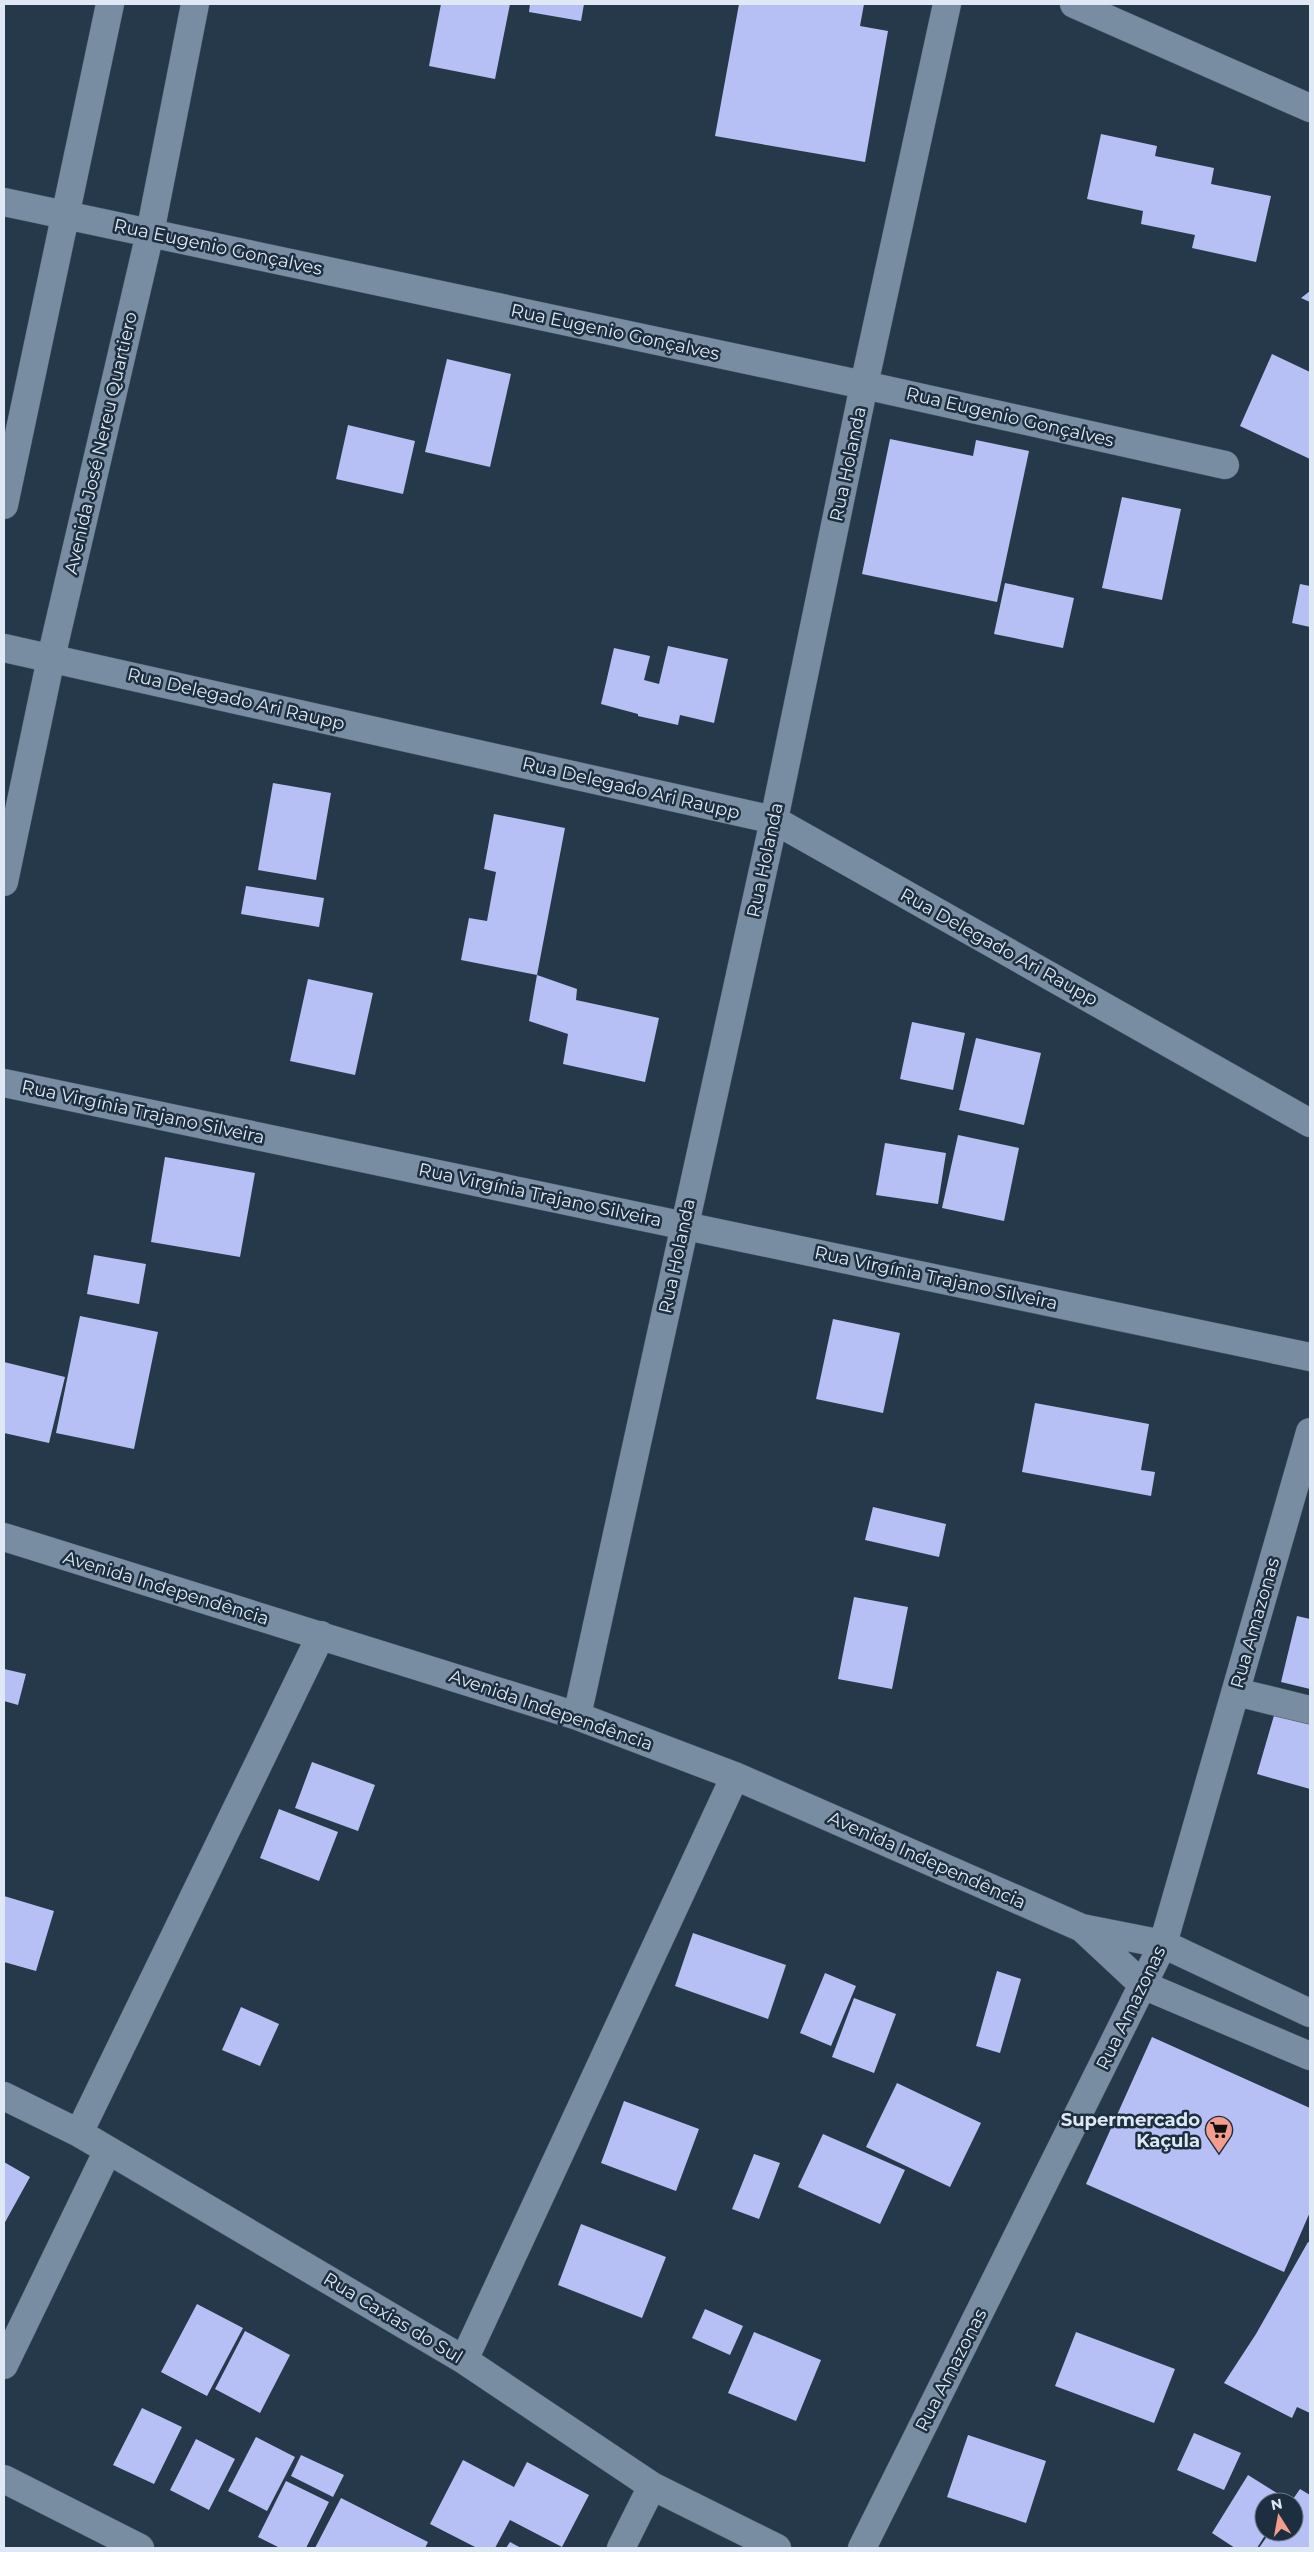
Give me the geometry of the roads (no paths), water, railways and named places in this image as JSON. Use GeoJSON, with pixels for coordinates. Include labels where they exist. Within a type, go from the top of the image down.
{"type":"FeatureCollection","features":[{"type":"Feature","properties":{"kind":"street"},"geometry":{"type":"LineString","coordinates":[[4,505],[110,4]]}},
{"type":"Feature","properties":{"kind":"street","name":"Avenida José Nereu Quartiero"},"geometry":{"type":"LineString","coordinates":[[4,882],[51,658],[150,233],[194,4]]}},
{"type":"Feature","properties":{"kind":"street","name":"Rua Holanda"},"geometry":{"type":"LineString","coordinates":[[577,1716],[774,820],[864,385],[948,4]]}},
{"type":"Feature","properties":{"kind":"street"},"geometry":{"type":"LineString","coordinates":[[1074,4],[1310,108]]}},
{"type":"Feature","properties":{"kind":"street","name":"Rua Eugenio Gonçalves"},"geometry":{"type":"LineString","coordinates":[[4,202],[864,385],[1225,465]]}},
{"type":"Feature","properties":{"kind":"street","name":"Rua Delegado Ari Raupp"},"geometry":{"type":"LineString","coordinates":[[4,648],[774,820],[1310,1123]]}},
{"type":"Feature","properties":{"kind":"street","name":"Rua Virgínia Trajano Silveira"},"geometry":{"type":"LineString","coordinates":[[4,1083],[1310,1357]]}},
{"type":"Feature","properties":{"kind":"street","name":"Rua Amazonas"},"geometry":{"type":"LineString","coordinates":[[862,2548],[1163,1944],[1310,1432]]}},
{"type":"Feature","properties":{"kind":"street","name":"Avenida Independência"},"geometry":{"type":"LineString","coordinates":[[4,1537],[130,1578],[321,1635],[577,1716],[735,1776],[1082,1928],[1163,1944],[1310,2013]]}},
{"type":"Feature","properties":{"kind":"street"},"geometry":{"type":"LineString","coordinates":[[79,2133],[321,1635]]}},
{"type":"Feature","properties":{"kind":"street"},"geometry":{"type":"LineString","coordinates":[[1236,1692],[1310,1710]]}},
{"type":"Feature","properties":{"kind":"street"},"geometry":{"type":"LineString","coordinates":[[464,2360],[735,1776]]}},
{"type":"Feature","properties":{"kind":"street","name":"Avenida Independência"},"geometry":{"type":"LineString","coordinates":[[1082,1928],[1143,1985],[1310,2056]]}},
{"type":"Feature","properties":{"kind":"street","name":"Rua Caxias do Sul"},"geometry":{"type":"LineString","coordinates":[[4,2096],[79,2133],[464,2360],[652,2486],[777,2548]]}},
{"type":"Feature","properties":{"kind":"street"},"geometry":{"type":"LineString","coordinates":[[4,2365],[108,2150]]}},
{"type":"Feature","properties":{"kind":"street"},"geometry":{"type":"LineString","coordinates":[[4,2479],[140,2548]]}},
{"type":"Feature","properties":{"kind":"street"},"geometry":{"type":"LineString","coordinates":[[621,2548],[652,2486]]}},
{"type":"Feature","properties":{"kind":"place","name":"Supermercado Kaçula"},"geometry":{"type":"Point","coordinates":[1219,2154]}}]}
